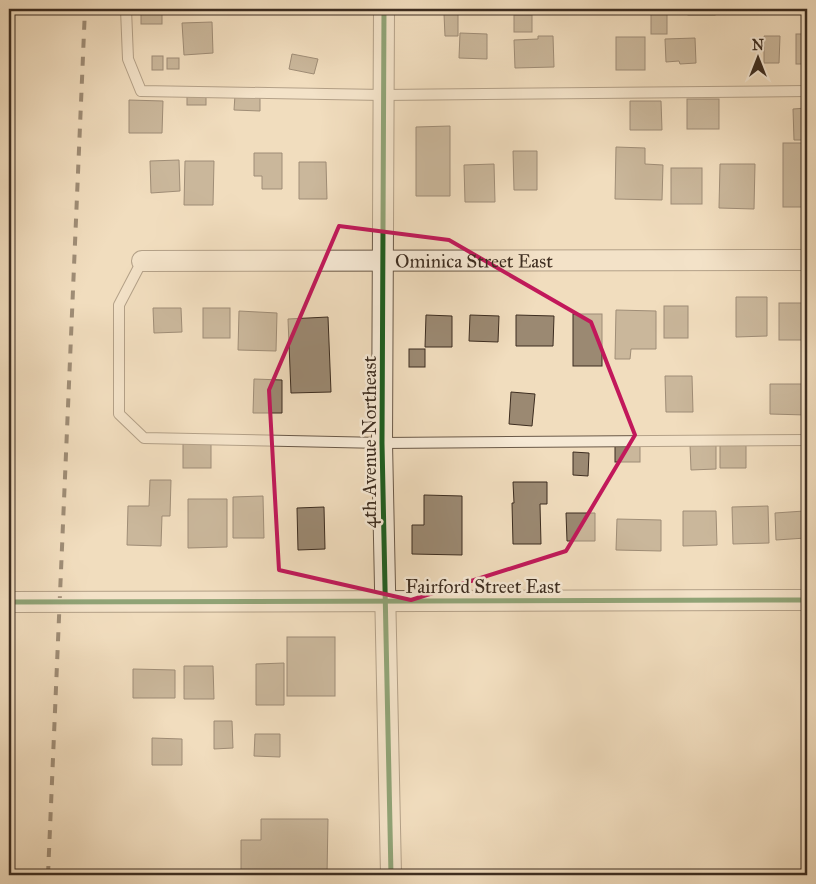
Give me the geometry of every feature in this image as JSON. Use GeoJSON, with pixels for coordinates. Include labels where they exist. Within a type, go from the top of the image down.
{"type":"FeatureCollection","features":[{"type":"Feature","properties":{"kind":"street","name":"4th Avenue Northeast"},"geometry":{"type":"LineString","coordinates":[[384,9],[382,443],[391,875]]}},
{"type":"Feature","properties":{"kind":"street","name":"Ominica Street East"},"geometry":{"type":"LineString","coordinates":[[142,261],[807,260]]}},
{"type":"Feature","properties":{"kind":"street","name":"Fairford Street East"},"geometry":{"type":"LineString","coordinates":[[9,602],[807,600]]}},
{"type":"Feature","properties":{"kind":"lane"},"geometry":{"type":"LineString","coordinates":[[126,9],[128,59],[141,91],[383,95],[807,91]]}},
{"type":"Feature","properties":{"kind":"lane"},"geometry":{"type":"LineString","coordinates":[[142,261],[118,305],[119,414],[144,438],[382,443],[807,440]]}},
{"type":"Feature","properties":{"kind":"highlighted area"},"geometry":{"type":"Polygon","coordinates":[[[339,226],[449,240],[591,322],[635,435],[566,551],[411,600],[279,570],[269,390],[339,226]]]}},
{"type":"Feature","properties":{"kind":"building"},"geometry":{"type":"Polygon","coordinates":[[[141,9],[162,9],[162,24],[141,24],[141,9]]]}},
{"type":"Feature","properties":{"kind":"building"},"geometry":{"type":"Polygon","coordinates":[[[520,9],[547,9],[547,14],[520,14],[520,9]]]}},
{"type":"Feature","properties":{"kind":"building"},"geometry":{"type":"Polygon","coordinates":[[[688,9],[715,9],[715,15],[688,15],[688,9]]]}},
{"type":"Feature","properties":{"kind":"building"},"geometry":{"type":"Polygon","coordinates":[[[651,12],[667,12],[667,34],[651,34],[651,12]]]}},
{"type":"Feature","properties":{"kind":"building"},"geometry":{"type":"Polygon","coordinates":[[[444,14],[458,14],[458,36],[445,36],[444,14]]]}},
{"type":"Feature","properties":{"kind":"building"},"geometry":{"type":"Polygon","coordinates":[[[514,15],[532,15],[532,32],[514,32],[514,15]]]}},
{"type":"Feature","properties":{"kind":"building"},"geometry":{"type":"Polygon","coordinates":[[[212,22],[213,53],[184,55],[182,23],[212,22]]]}},
{"type":"Feature","properties":{"kind":"building"},"geometry":{"type":"Polygon","coordinates":[[[460,33],[487,34],[487,59],[459,58],[460,33]]]}},
{"type":"Feature","properties":{"kind":"building"},"geometry":{"type":"Polygon","coordinates":[[[796,34],[807,34],[807,64],[796,64],[796,34]]]}},
{"type":"Feature","properties":{"kind":"building"},"geometry":{"type":"Polygon","coordinates":[[[538,36],[553,36],[554,67],[515,68],[514,40],[538,39],[538,36]]]}},
{"type":"Feature","properties":{"kind":"building"},"geometry":{"type":"Polygon","coordinates":[[[764,36],[780,36],[779,63],[764,63],[764,36]]]}},
{"type":"Feature","properties":{"kind":"building"},"geometry":{"type":"Polygon","coordinates":[[[616,37],[645,37],[645,70],[616,70],[616,37]]]}},
{"type":"Feature","properties":{"kind":"building"},"geometry":{"type":"Polygon","coordinates":[[[695,38],[696,63],[680,64],[679,61],[666,62],[665,39],[695,38]]]}},
{"type":"Feature","properties":{"kind":"building"},"geometry":{"type":"Polygon","coordinates":[[[292,54],[318,59],[314,74],[289,69],[292,54]]]}},
{"type":"Feature","properties":{"kind":"building"},"geometry":{"type":"Polygon","coordinates":[[[152,56],[163,56],[163,70],[152,70],[152,56]]]}},
{"type":"Feature","properties":{"kind":"building"},"geometry":{"type":"Polygon","coordinates":[[[167,58],[179,58],[179,69],[167,69],[167,58]]]}},
{"type":"Feature","properties":{"kind":"building"},"geometry":{"type":"Polygon","coordinates":[[[187,93],[206,93],[206,105],[187,105],[187,93]]]}},
{"type":"Feature","properties":{"kind":"building"},"geometry":{"type":"Polygon","coordinates":[[[235,95],[260,96],[260,111],[234,110],[235,95]]]}},
{"type":"Feature","properties":{"kind":"building"},"geometry":{"type":"Polygon","coordinates":[[[687,99],[719,99],[719,129],[687,129],[687,99]]]}},
{"type":"Feature","properties":{"kind":"building"},"geometry":{"type":"Polygon","coordinates":[[[129,100],[163,101],[162,133],[129,133],[129,100]]]}},
{"type":"Feature","properties":{"kind":"building"},"geometry":{"type":"Polygon","coordinates":[[[630,101],[661,101],[662,130],[630,130],[630,101]]]}},
{"type":"Feature","properties":{"kind":"building"},"geometry":{"type":"Polygon","coordinates":[[[807,108],[807,140],[794,140],[793,109],[807,108]]]}},
{"type":"Feature","properties":{"kind":"building"},"geometry":{"type":"Polygon","coordinates":[[[450,126],[450,196],[416,196],[416,127],[450,126]]]}},
{"type":"Feature","properties":{"kind":"building"},"geometry":{"type":"Polygon","coordinates":[[[783,143],[807,143],[807,207],[783,207],[783,143]]]}},
{"type":"Feature","properties":{"kind":"building"},"geometry":{"type":"Polygon","coordinates":[[[616,147],[645,148],[645,164],[663,165],[662,200],[615,199],[616,147]]]}},
{"type":"Feature","properties":{"kind":"building"},"geometry":{"type":"Polygon","coordinates":[[[513,151],[537,151],[537,190],[514,190],[513,151]]]}},
{"type":"Feature","properties":{"kind":"building"},"geometry":{"type":"Polygon","coordinates":[[[254,153],[282,153],[282,189],[262,189],[262,176],[254,176],[254,153]]]}},
{"type":"Feature","properties":{"kind":"building"},"geometry":{"type":"Polygon","coordinates":[[[179,160],[180,191],[151,193],[150,161],[179,160]]]}},
{"type":"Feature","properties":{"kind":"building"},"geometry":{"type":"Polygon","coordinates":[[[185,161],[214,161],[213,205],[184,205],[185,161]]]}},
{"type":"Feature","properties":{"kind":"building"},"geometry":{"type":"Polygon","coordinates":[[[299,162],[326,162],[327,199],[299,199],[299,162]]]}},
{"type":"Feature","properties":{"kind":"building"},"geometry":{"type":"Polygon","coordinates":[[[494,164],[495,202],[465,202],[464,165],[494,164]]]}},
{"type":"Feature","properties":{"kind":"building"},"geometry":{"type":"Polygon","coordinates":[[[720,164],[755,164],[754,209],[719,208],[720,164]]]}},
{"type":"Feature","properties":{"kind":"building"},"geometry":{"type":"Polygon","coordinates":[[[671,168],[702,168],[702,204],[671,204],[671,168]]]}},
{"type":"Feature","properties":{"kind":"building"},"geometry":{"type":"Polygon","coordinates":[[[736,297],[767,297],[767,336],[736,337],[736,297]]]}},
{"type":"Feature","properties":{"kind":"building"},"geometry":{"type":"Polygon","coordinates":[[[779,303],[807,303],[807,340],[779,340],[779,303]]]}},
{"type":"Feature","properties":{"kind":"building"},"geometry":{"type":"Polygon","coordinates":[[[664,306],[688,306],[688,338],[664,338],[664,306]]]}},
{"type":"Feature","properties":{"kind":"building"},"geometry":{"type":"Polygon","coordinates":[[[153,308],[181,308],[182,332],[154,333],[153,308]]]}},
{"type":"Feature","properties":{"kind":"building"},"geometry":{"type":"Polygon","coordinates":[[[203,308],[230,308],[230,338],[203,338],[203,308]]]}},
{"type":"Feature","properties":{"kind":"building"},"geometry":{"type":"Polygon","coordinates":[[[616,310],[656,311],[656,349],[631,349],[630,359],[615,359],[616,310]]]}},
{"type":"Feature","properties":{"kind":"building"},"geometry":{"type":"Polygon","coordinates":[[[239,311],[277,313],[276,351],[238,350],[239,311]]]}},
{"type":"Feature","properties":{"kind":"building"},"geometry":{"type":"Polygon","coordinates":[[[573,314],[602,314],[602,366],[573,366],[573,314]]]}},
{"type":"Feature","properties":{"kind":"building"},"geometry":{"type":"Polygon","coordinates":[[[426,315],[452,316],[452,347],[425,347],[426,315]]]}},
{"type":"Feature","properties":{"kind":"building"},"geometry":{"type":"Polygon","coordinates":[[[470,315],[499,316],[498,342],[469,341],[470,315]]]}},
{"type":"Feature","properties":{"kind":"building"},"geometry":{"type":"Polygon","coordinates":[[[516,315],[554,316],[553,346],[516,346],[516,315]]]}},
{"type":"Feature","properties":{"kind":"building"},"geometry":{"type":"Polygon","coordinates":[[[328,317],[331,392],[291,393],[288,319],[328,317]]]}},
{"type":"Feature","properties":{"kind":"building"},"geometry":{"type":"Polygon","coordinates":[[[409,349],[425,349],[425,367],[409,367],[409,349]]]}},
{"type":"Feature","properties":{"kind":"building"},"geometry":{"type":"Polygon","coordinates":[[[665,376],[692,376],[693,412],[666,412],[665,376]]]}},
{"type":"Feature","properties":{"kind":"building"},"geometry":{"type":"Polygon","coordinates":[[[254,379],[282,380],[282,413],[253,413],[254,379]]]}},
{"type":"Feature","properties":{"kind":"building"},"geometry":{"type":"Polygon","coordinates":[[[770,384],[806,384],[806,415],[770,414],[770,384]]]}},
{"type":"Feature","properties":{"kind":"building"},"geometry":{"type":"Polygon","coordinates":[[[511,392],[535,394],[532,426],[509,424],[511,392]]]}},
{"type":"Feature","properties":{"kind":"building"},"geometry":{"type":"Polygon","coordinates":[[[183,442],[211,442],[211,468],[183,468],[183,442]]]}},
{"type":"Feature","properties":{"kind":"building"},"geometry":{"type":"Polygon","coordinates":[[[615,444],[640,444],[640,462],[615,462],[615,444]]]}},
{"type":"Feature","properties":{"kind":"building"},"geometry":{"type":"Polygon","coordinates":[[[716,444],[716,469],[691,470],[690,445],[716,444]]]}},
{"type":"Feature","properties":{"kind":"building"},"geometry":{"type":"Polygon","coordinates":[[[746,444],[746,468],[720,468],[720,445],[746,444]]]}},
{"type":"Feature","properties":{"kind":"building"},"geometry":{"type":"Polygon","coordinates":[[[573,452],[589,453],[588,476],[573,475],[573,452]]]}},
{"type":"Feature","properties":{"kind":"building"},"geometry":{"type":"Polygon","coordinates":[[[150,480],[171,480],[170,516],[162,516],[161,546],[127,545],[128,506],[149,506],[150,480]]]}},
{"type":"Feature","properties":{"kind":"building"},"geometry":{"type":"Polygon","coordinates":[[[513,482],[547,482],[547,504],[540,504],[541,544],[513,544],[513,482]]]}},
{"type":"Feature","properties":{"kind":"building"},"geometry":{"type":"Polygon","coordinates":[[[424,495],[462,496],[462,555],[412,554],[412,525],[424,525],[424,495]]]}},
{"type":"Feature","properties":{"kind":"building"},"geometry":{"type":"Polygon","coordinates":[[[263,496],[264,538],[233,538],[233,497],[263,496]]]}},
{"type":"Feature","properties":{"kind":"building"},"geometry":{"type":"Polygon","coordinates":[[[188,499],[227,499],[227,547],[188,548],[188,499]]]}},
{"type":"Feature","properties":{"kind":"building"},"geometry":{"type":"Polygon","coordinates":[[[768,506],[769,543],[733,544],[732,507],[768,506]]]}},
{"type":"Feature","properties":{"kind":"building"},"geometry":{"type":"Polygon","coordinates":[[[324,507],[325,549],[298,550],[297,508],[324,507]]]}},
{"type":"Feature","properties":{"kind":"building"},"geometry":{"type":"Polygon","coordinates":[[[683,511],[716,511],[717,545],[683,546],[683,511]]]}},
{"type":"Feature","properties":{"kind":"building"},"geometry":{"type":"Polygon","coordinates":[[[804,511],[806,538],[776,540],[775,513],[804,511]]]}},
{"type":"Feature","properties":{"kind":"building"},"geometry":{"type":"Polygon","coordinates":[[[566,513],[595,513],[595,541],[567,541],[566,513]]]}},
{"type":"Feature","properties":{"kind":"building"},"geometry":{"type":"Polygon","coordinates":[[[617,519],[661,520],[661,551],[616,550],[617,519]]]}},
{"type":"Feature","properties":{"kind":"building"},"geometry":{"type":"Polygon","coordinates":[[[287,637],[335,637],[335,696],[287,696],[287,637]]]}},
{"type":"Feature","properties":{"kind":"building"},"geometry":{"type":"Polygon","coordinates":[[[284,663],[284,705],[256,705],[256,664],[284,663]]]}},
{"type":"Feature","properties":{"kind":"building"},"geometry":{"type":"Polygon","coordinates":[[[184,666],[213,666],[214,699],[184,699],[184,666]]]}},
{"type":"Feature","properties":{"kind":"building"},"geometry":{"type":"Polygon","coordinates":[[[133,669],[175,670],[175,698],[133,698],[133,669]]]}},
{"type":"Feature","properties":{"kind":"building"},"geometry":{"type":"Polygon","coordinates":[[[214,721],[232,721],[233,748],[214,749],[214,721]]]}},
{"type":"Feature","properties":{"kind":"building"},"geometry":{"type":"Polygon","coordinates":[[[255,734],[280,734],[280,757],[254,756],[255,734]]]}},
{"type":"Feature","properties":{"kind":"building"},"geometry":{"type":"Polygon","coordinates":[[[152,738],[182,739],[182,765],[152,765],[152,738]]]}},
{"type":"Feature","properties":{"kind":"building"},"geometry":{"type":"Polygon","coordinates":[[[261,819],[328,819],[327,875],[241,875],[241,840],[261,840],[261,819]]]}},
{"type":"Feature","properties":{"kind":"railway"},"geometry":{"type":"LineString","coordinates":[[48,875],[85,9]]}},
{"type":"Feature","properties":{"kind":"cycle path"},"geometry":{"type":"LineString","coordinates":[[384,9],[382,443],[391,875]]}},
{"type":"Feature","properties":{"kind":"cycle path"},"geometry":{"type":"LineString","coordinates":[[9,602],[807,600]]}}]}
